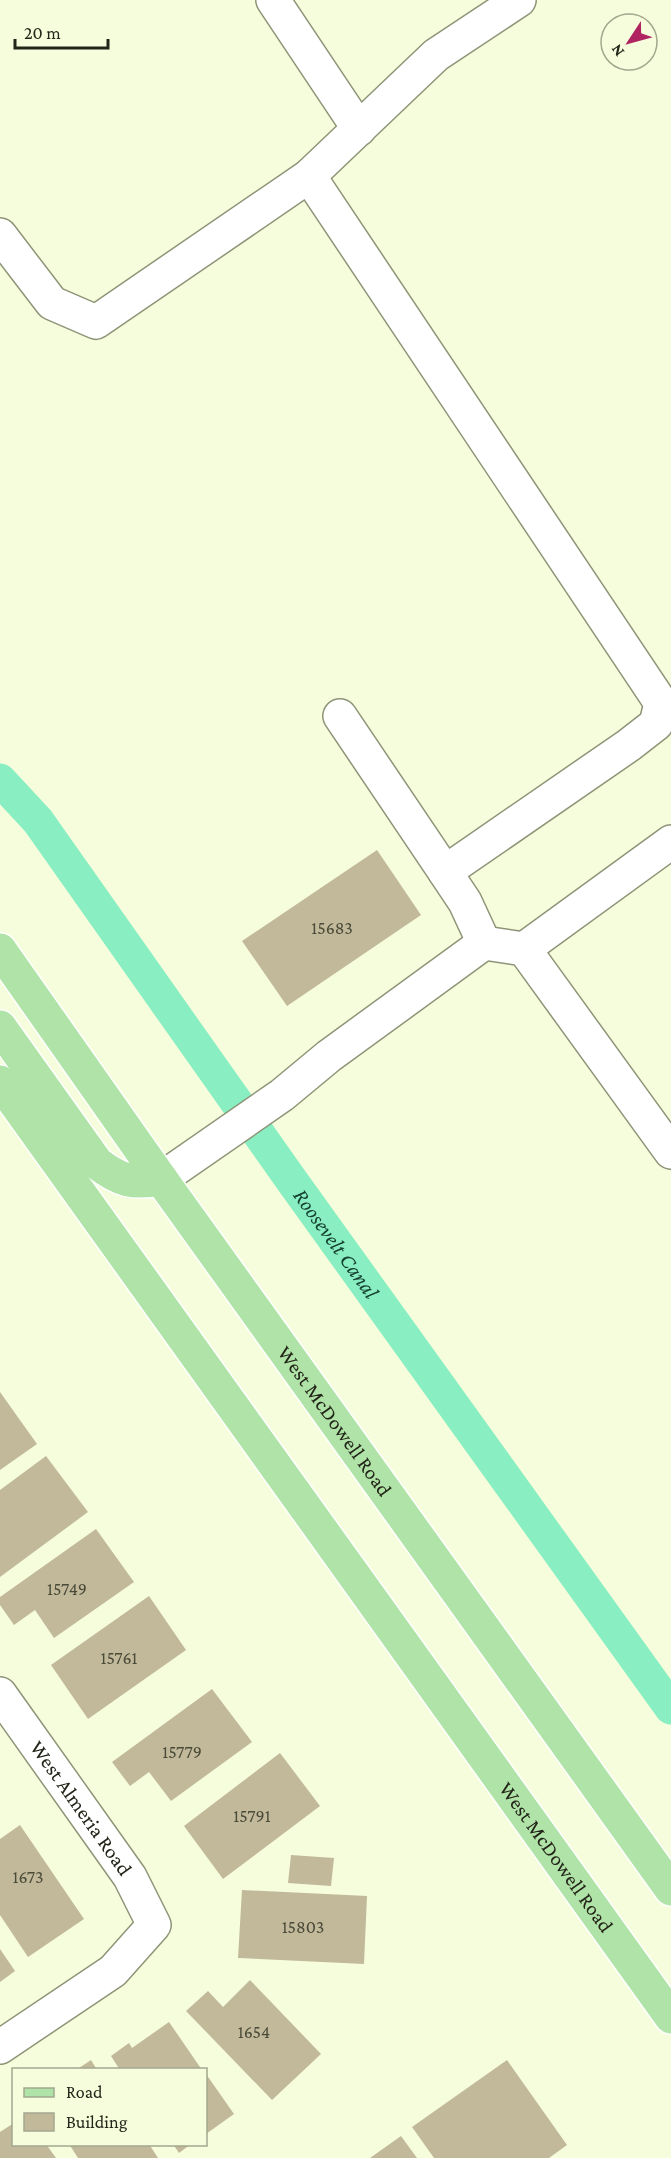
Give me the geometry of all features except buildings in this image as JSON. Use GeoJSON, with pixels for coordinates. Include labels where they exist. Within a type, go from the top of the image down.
{"type":"FeatureCollection","features":[{"type":"Feature","properties":{"kind":"main road","name":"West McDowell Road"},"geometry":{"type":"LineString","coordinates":[[0,950],[161,1179],[671,1889]]}},
{"type":"Feature","properties":{"kind":"main road"},"geometry":{"type":"LineString","coordinates":[[0,1027],[97,1163],[110,1173],[127,1181],[144,1182],[161,1179]]}},
{"type":"Feature","properties":{"kind":"main road","name":"West McDowell Road"},"geometry":{"type":"LineString","coordinates":[[0,1082],[671,2017]]}},
{"type":"Feature","properties":{"kind":"street"},"geometry":{"type":"LineString","coordinates":[[273,0],[358,129]]}},
{"type":"Feature","properties":{"kind":"street"},"geometry":{"type":"LineString","coordinates":[[0,235],[52,303],[96,322],[309,176],[436,56],[519,0]]}},
{"type":"Feature","properties":{"kind":"street"},"geometry":{"type":"LineString","coordinates":[[309,176],[661,703],[656,724],[445,872]]}},
{"type":"Feature","properties":{"kind":"street"},"geometry":{"type":"LineString","coordinates":[[340,717],[465,902],[484,943]]}},
{"type":"Feature","properties":{"kind":"street"},"geometry":{"type":"LineString","coordinates":[[524,950],[671,842]]}},
{"type":"Feature","properties":{"kind":"street"},"geometry":{"type":"LineString","coordinates":[[161,1179],[282,1095],[329,1056],[484,943],[524,950],[671,1152]]}},
{"type":"Feature","properties":{"kind":"street","name":"West Almeria Road"},"geometry":{"type":"LineString","coordinates":[[0,1694],[130,1876],[153,1925],[113,1971],[0,2047]]}},
{"type":"Feature","properties":{"kind":"waterway","name":"Roosevelt Canal"},"geometry":{"type":"LineString","coordinates":[[0,780],[38,821],[292,1181],[671,1708]]}}]}
